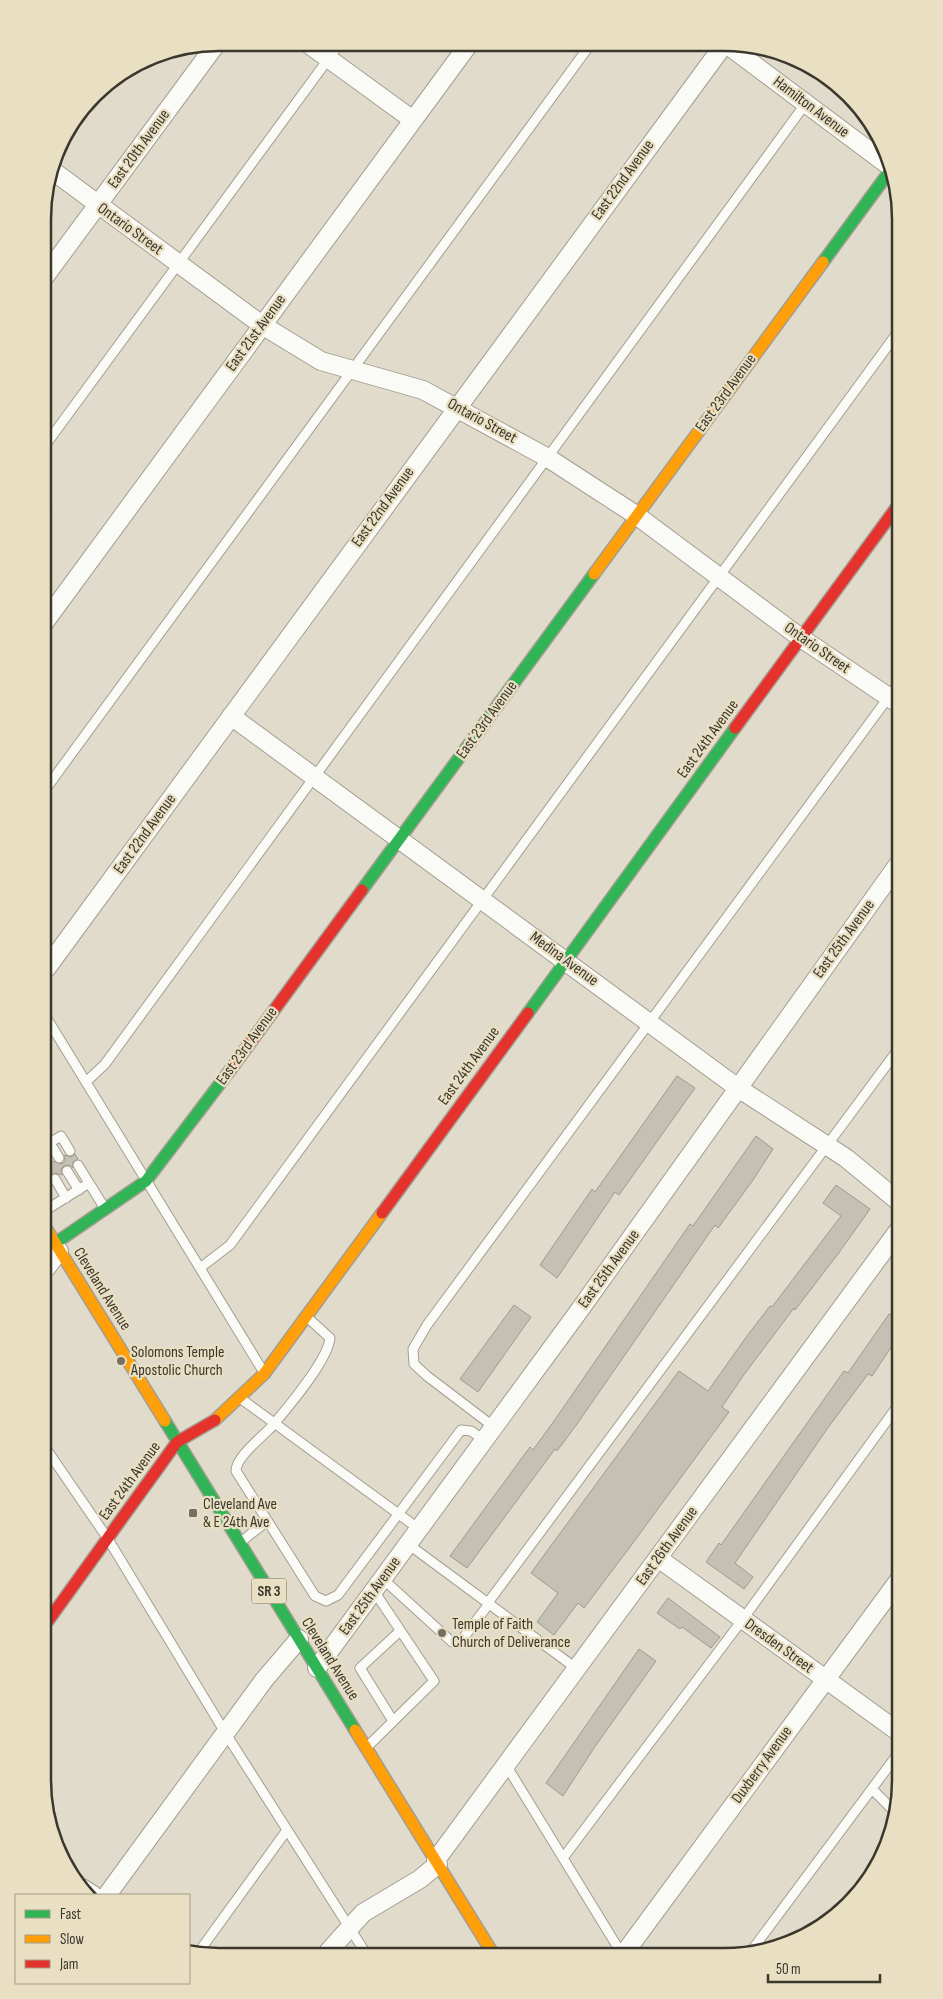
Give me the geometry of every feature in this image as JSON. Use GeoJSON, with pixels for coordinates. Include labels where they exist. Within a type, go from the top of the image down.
{"type":"FeatureCollection","features":[{"type":"Feature","properties":{"kind":"street"},"geometry":{"type":"LineString","coordinates":[[318,51],[413,120]]}},
{"type":"Feature","properties":{"kind":"street","name":"East 21st Avenue"},"geometry":{"type":"LineString","coordinates":[[52,611],[464,51]]}},
{"type":"Feature","properties":{"kind":"street","name":"East 22nd Avenue"},"geometry":{"type":"LineString","coordinates":[[52,961],[456,406],[719,51]]}},
{"type":"Feature","properties":{"kind":"street","name":"East 20th Avenue"},"geometry":{"type":"LineString","coordinates":[[52,267],[211,52]]}},
{"type":"Feature","properties":{"kind":"street","name":"Hamilton Avenue"},"geometry":{"type":"LineString","coordinates":[[738,52],[880,159]]}},
{"type":"Feature","properties":{"kind":"street","name":"Ontario Street"},"geometry":{"type":"LineString","coordinates":[[58,174],[262,325],[321,360],[423,390],[456,406],[548,458],[636,516],[801,638],[892,694]]}},
{"type":"Feature","properties":{"kind":"street","name":"East 23rd Avenue"},"geometry":{"type":"LineString","coordinates":[[51,1258],[57,1247],[146,1180],[170,1152],[886,176]]}},
{"type":"Feature","properties":{"kind":"street","name":"East 24th Avenue"},"geometry":{"type":"LineString","coordinates":[[51,1617],[177,1442],[212,1423],[264,1374],[892,514]]}},
{"type":"Feature","properties":{"kind":"street","name":"Medina Avenue"},"geometry":{"type":"LineString","coordinates":[[231,716],[738,1088],[846,1158],[891,1196]]}},
{"type":"Feature","properties":{"kind":"street","name":"East 25th Avenue"},"geometry":{"type":"LineString","coordinates":[[317,1668],[489,1433],[892,874]]}},
{"type":"Feature","properties":{"kind":"street","name":"Cleveland Avenue"},"geometry":{"type":"LineString","coordinates":[[51,1238],[490,1948]]}},
{"type":"Feature","properties":{"kind":"street","name":"East 26th Avenue"},"geometry":{"type":"LineString","coordinates":[[331,1948],[362,1913],[420,1879],[437,1862],[506,1765],[891,1240]]}},
{"type":"Feature","properties":{"kind":"street","name":"Dresden Street"},"geometry":{"type":"LineString","coordinates":[[658,1558],[891,1726]]}},
{"type":"Feature","properties":{"kind":"street","name":"Duxberry Avenue"},"geometry":{"type":"LineString","coordinates":[[628,1948],[891,1591]]}},
{"type":"Feature","properties":{"kind":"street"},"geometry":{"type":"LineString","coordinates":[[108,1894],[264,1680],[299,1639]]}},
{"type":"Feature","properties":{"kind":"lane"},"geometry":{"type":"LineString","coordinates":[[52,436],[334,51]]}},
{"type":"Feature","properties":{"kind":"lane"},"geometry":{"type":"LineString","coordinates":[[52,781],[586,51]]}},
{"type":"Feature","properties":{"kind":"lane"},"geometry":{"type":"LineString","coordinates":[[86,1082],[105,1064],[806,103]]}},
{"type":"Feature","properties":{"kind":"lane"},"geometry":{"type":"LineString","coordinates":[[200,1268],[230,1245],[892,340]]}},
{"type":"Feature","properties":{"kind":"lane"},"geometry":{"type":"LineString","coordinates":[[489,1433],[414,1364],[413,1349],[427,1325],[892,698]]}},
{"type":"Feature","properties":{"kind":"lane"},"geometry":{"type":"LineString","coordinates":[[51,1026],[264,1374]]}},
{"type":"Feature","properties":{"kind":"lane"},"geometry":{"type":"LineString","coordinates":[[379,1585],[452,1642],[461,1641],[891,1060]]}},
{"type":"Feature","properties":{"kind":"lane"},"geometry":{"type":"LineString","coordinates":[[51,1142],[61,1136],[70,1151]]}},
{"type":"Feature","properties":{"kind":"lane"},"geometry":{"type":"LineString","coordinates":[[51,1148],[59,1158]]}},
{"type":"Feature","properties":{"kind":"lane"},"geometry":{"type":"LineString","coordinates":[[78,1165],[106,1210]]}},
{"type":"Feature","properties":{"kind":"lane"},"geometry":{"type":"LineString","coordinates":[[68,1171],[79,1190]]}},
{"type":"Feature","properties":{"kind":"lane"},"geometry":{"type":"LineString","coordinates":[[55,1179],[66,1198]]}},
{"type":"Feature","properties":{"kind":"lane"},"geometry":{"type":"LineString","coordinates":[[51,1207],[89,1183]]}},
{"type":"Feature","properties":{"kind":"lane"},"geometry":{"type":"LineString","coordinates":[[306,1316],[327,1332],[330,1338],[330,1345],[323,1359],[274,1424],[240,1459],[236,1467],[240,1478],[315,1596],[326,1601],[338,1595],[461,1430],[489,1433]]}},
{"type":"Feature","properties":{"kind":"lane"},"geometry":{"type":"LineString","coordinates":[[239,1397],[419,1529]]}},
{"type":"Feature","properties":{"kind":"lane"},"geometry":{"type":"LineString","coordinates":[[563,1858],[743,1619],[891,1415]]}},
{"type":"Feature","properties":{"kind":"lane"},"geometry":{"type":"LineString","coordinates":[[51,1457],[108,1539],[226,1734],[362,1948]]}},
{"type":"Feature","properties":{"kind":"lane"},"geometry":{"type":"LineString","coordinates":[[240,1543],[268,1521]]}},
{"type":"Feature","properties":{"kind":"lane"},"geometry":{"type":"LineString","coordinates":[[408,1544],[577,1669]]}},
{"type":"Feature","properties":{"kind":"lane"},"geometry":{"type":"LineString","coordinates":[[366,1748],[434,1681],[400,1631],[379,1585]]}},
{"type":"Feature","properties":{"kind":"lane"},"geometry":{"type":"LineString","coordinates":[[393,1721],[360,1668],[400,1631]]}},
{"type":"Feature","properties":{"kind":"lane"},"geometry":{"type":"LineString","coordinates":[[756,1944],[891,1763]]}},
{"type":"Feature","properties":{"kind":"lane"},"geometry":{"type":"LineString","coordinates":[[506,1765],[618,1948]]}},
{"type":"Feature","properties":{"kind":"lane"},"geometry":{"type":"LineString","coordinates":[[872,1789],[890,1807]]}},
{"type":"Feature","properties":{"kind":"lane"},"geometry":{"type":"LineString","coordinates":[[203,1946],[287,1830]]}},
{"type":"Feature","properties":{"kind":"building"},"geometry":{"type":"Polygon","coordinates":[[[677,1076],[695,1088],[619,1195],[615,1192],[557,1278],[540,1265],[592,1189],[595,1192],[677,1076]]]}},
{"type":"Feature","properties":{"kind":"building"},"geometry":{"type":"Polygon","coordinates":[[[756,1136],[773,1149],[753,1180],[718,1228],[715,1225],[577,1424],[557,1451],[555,1449],[467,1568],[450,1556],[530,1447],[533,1450],[690,1224],[693,1226],[756,1136]]]}},
{"type":"Feature","properties":{"kind":"building"},"geometry":{"type":"Polygon","coordinates":[[[75,1154],[78,1159],[73,1162],[73,1168],[69,1165],[64,1166],[61,1169],[62,1175],[55,1173],[51,1175],[51,1163],[54,1161],[62,1164],[65,1161],[64,1155],[71,1157],[75,1154]]]}},
{"type":"Feature","properties":{"kind":"building"},"geometry":{"type":"Polygon","coordinates":[[[836,1185],[870,1209],[838,1254],[795,1310],[794,1308],[743,1376],[722,1407],[729,1412],[627,1551],[584,1608],[578,1603],[554,1635],[537,1622],[558,1593],[531,1573],[679,1371],[708,1391],[747,1336],[770,1306],[772,1307],[841,1216],[823,1203],[836,1185]]]}},
{"type":"Feature","properties":{"kind":"building"},"geometry":{"type":"Polygon","coordinates":[[[514,1305],[531,1317],[478,1392],[460,1379],[514,1305]]]}},
{"type":"Feature","properties":{"kind":"building"},"geometry":{"type":"Polygon","coordinates":[[[889,1314],[891,1315],[891,1347],[872,1376],[868,1374],[827,1429],[735,1563],[753,1577],[744,1589],[706,1562],[719,1543],[721,1545],[844,1371],[848,1373],[889,1314]]]}},
{"type":"Feature","properties":{"kind":"building"},"geometry":{"type":"Polygon","coordinates":[[[668,1598],[720,1637],[711,1648],[682,1627],[680,1629],[657,1613],[668,1598]]]}},
{"type":"Feature","properties":{"kind":"building"},"geometry":{"type":"Polygon","coordinates":[[[639,1649],[656,1661],[596,1745],[563,1796],[546,1783],[639,1649]]]}},
{"type":"Feature","properties":{"kind":"traffic: fast"},"geometry":{"type":"LineString","coordinates":[[823,262],[886,176]]}},
{"type":"Feature","properties":{"kind":"traffic: fast"},"geometry":{"type":"LineString","coordinates":[[362,890],[594,574]]}},
{"type":"Feature","properties":{"kind":"traffic: fast"},"geometry":{"type":"LineString","coordinates":[[528,1013],[735,728]]}},
{"type":"Feature","properties":{"kind":"traffic: fast"},"geometry":{"type":"LineString","coordinates":[[54,1244],[146,1181],[231,1069]]}},
{"type":"Feature","properties":{"kind":"traffic: fast"},"geometry":{"type":"LineString","coordinates":[[165,1421],[355,1730]]}},
{"type":"Feature","properties":{"kind":"traffic: slow"},"geometry":{"type":"LineString","coordinates":[[594,574],[823,262]]}},
{"type":"Feature","properties":{"kind":"traffic: slow"},"geometry":{"type":"LineString","coordinates":[[215,1420],[264,1374],[382,1213]]}},
{"type":"Feature","properties":{"kind":"traffic: slow"},"geometry":{"type":"LineString","coordinates":[[51,1237],[165,1421]]}},
{"type":"Feature","properties":{"kind":"traffic: slow"},"geometry":{"type":"LineString","coordinates":[[355,1730],[490,1948]]}},
{"type":"Feature","properties":{"kind":"traffic: jam"},"geometry":{"type":"LineString","coordinates":[[735,728],[892,514]]}},
{"type":"Feature","properties":{"kind":"traffic: jam"},"geometry":{"type":"LineString","coordinates":[[231,1069],[362,890]]}},
{"type":"Feature","properties":{"kind":"traffic: jam"},"geometry":{"type":"LineString","coordinates":[[382,1213],[528,1013]]}},
{"type":"Feature","properties":{"kind":"traffic: jam"},"geometry":{"type":"LineString","coordinates":[[51,1617],[177,1442],[215,1420]]}},
{"type":"Feature","properties":{"kind":"place","name":"Solomons Temple Apostolic Church"},"geometry":{"type":"Point","coordinates":[121,1361]}},
{"type":"Feature","properties":{"kind":"place","name":"Cleveland Ave & E 24th Ave"},"geometry":{"type":"Point","coordinates":[193,1513]}},
{"type":"Feature","properties":{"kind":"place","name":"Temple of Faith Church of Deliverance"},"geometry":{"type":"Point","coordinates":[442,1633]}}]}
